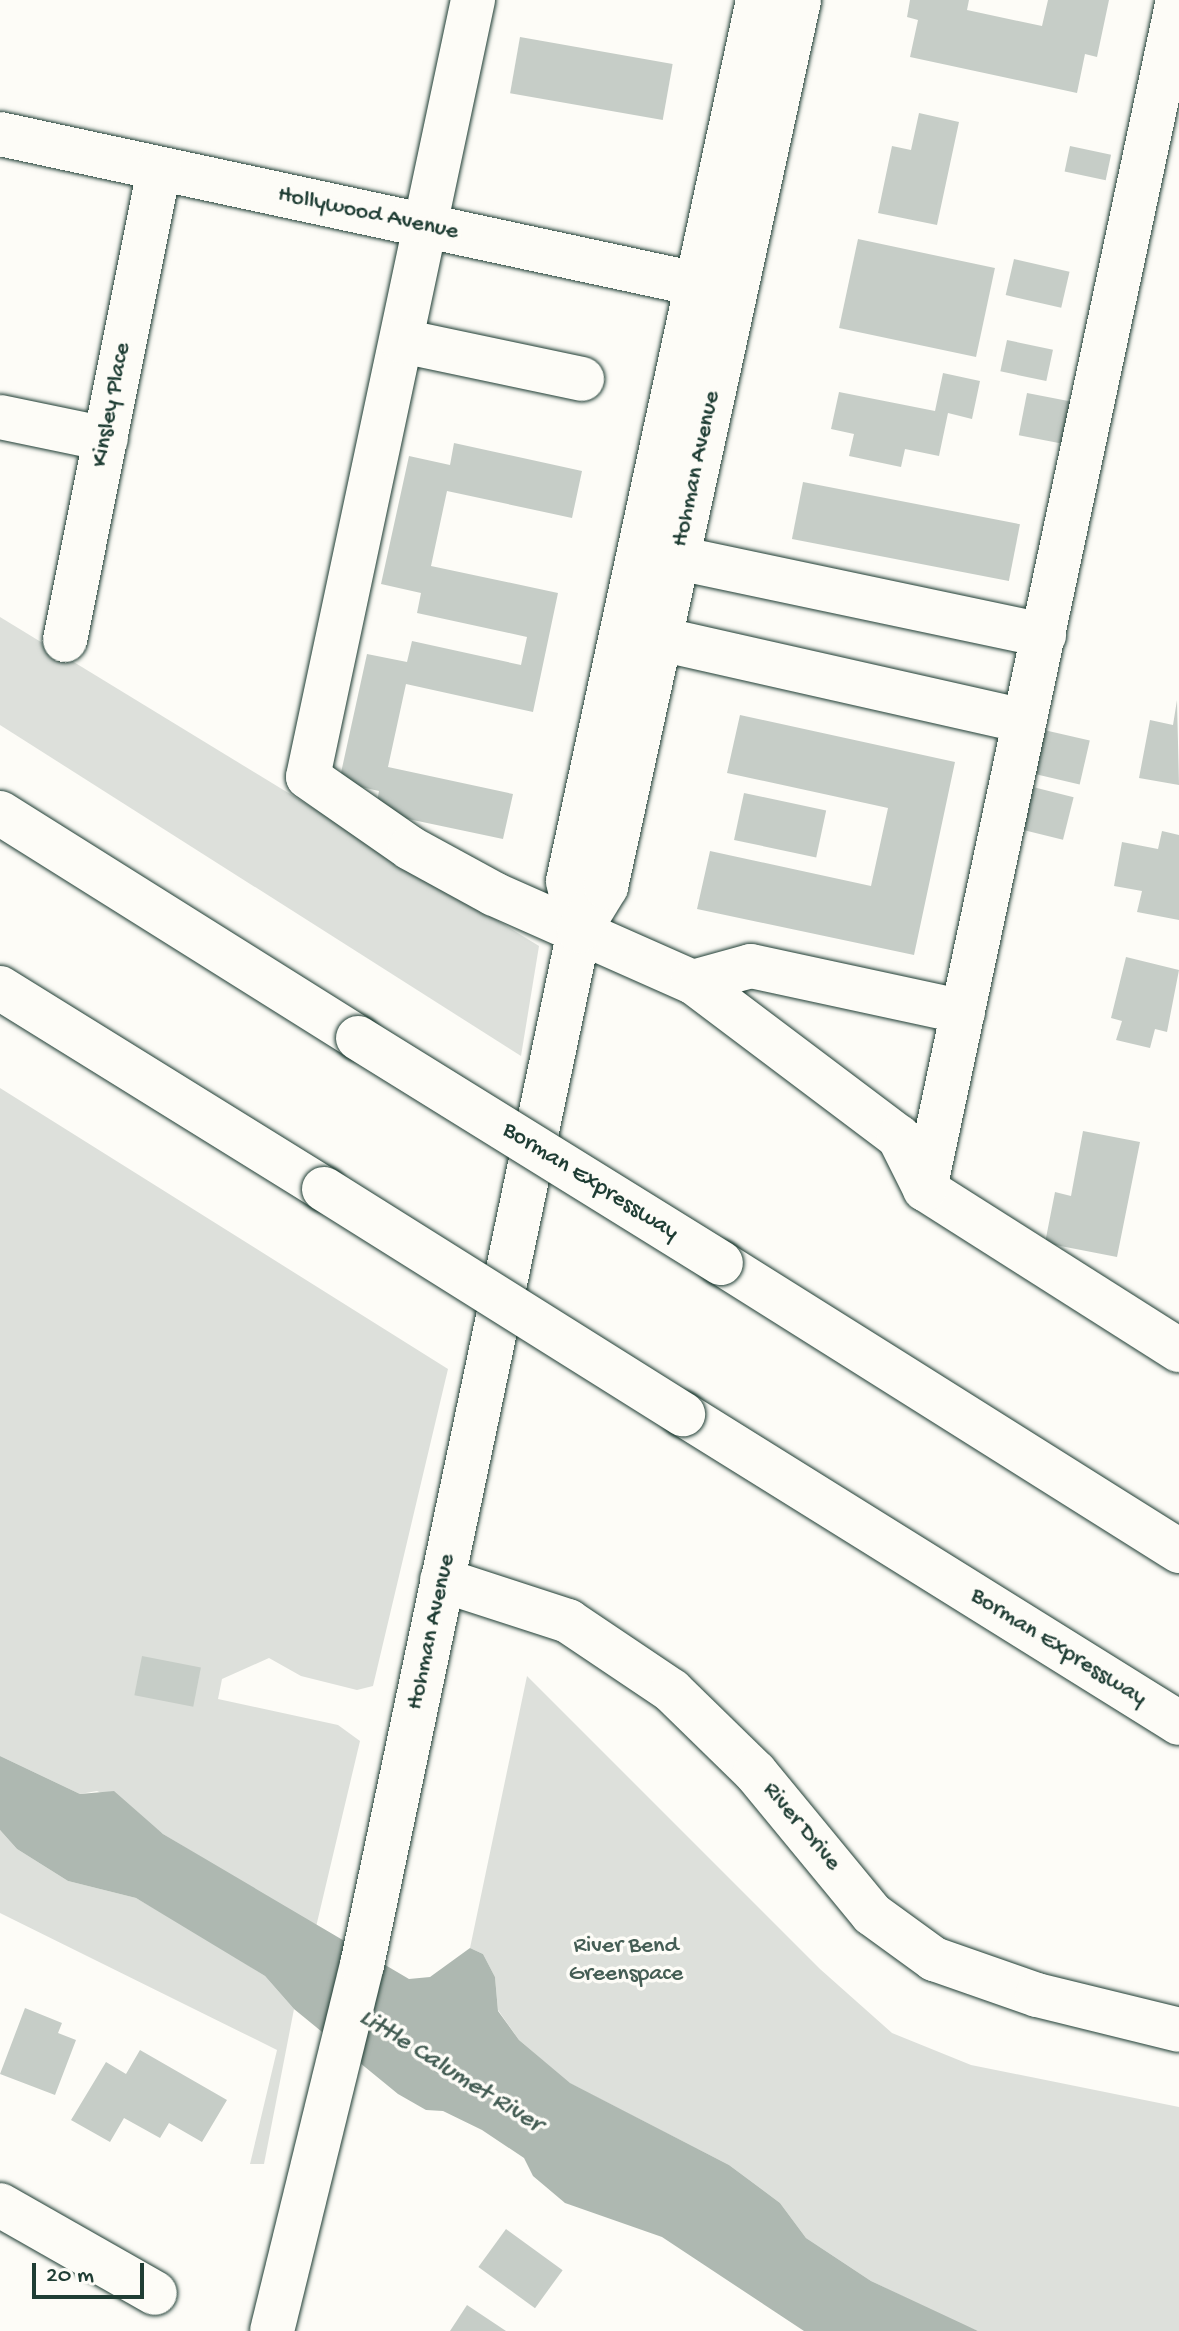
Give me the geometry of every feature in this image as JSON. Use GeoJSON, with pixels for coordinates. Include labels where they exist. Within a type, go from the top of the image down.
{"type":"FeatureCollection","features":[{"type":"Feature","properties":{"kind":"main road"},"geometry":{"type":"LineString","coordinates":[[473,0],[308,777],[410,848],[494,894],[693,982],[899,1137],[925,1189],[1179,1350]]}},
{"type":"Feature","properties":{"kind":"main road","name":"Hohman Avenue"},"geometry":{"type":"LineString","coordinates":[[272,2331],[362,1965],[579,931],[606,887],[642,634],[716,288],[758,0]]}},
{"type":"Feature","properties":{"kind":"main road","name":"Hohman Avenue"},"geometry":{"type":"LineString","coordinates":[[716,288],[799,0]]}},
{"type":"Feature","properties":{"kind":"main road"},"geometry":{"type":"LineString","coordinates":[[925,1189],[1178,0]]}},
{"type":"Feature","properties":{"kind":"main road","name":"Hollywood Avenue"},"geometry":{"type":"LineString","coordinates":[[0,134],[716,288]]}},
{"type":"Feature","properties":{"kind":"main road","name":"Kinsley Place"},"geometry":{"type":"LineString","coordinates":[[65,640],[159,169]]}},
{"type":"Feature","properties":{"kind":"main road"},"geometry":{"type":"LineString","coordinates":[[402,341],[582,379]]}},
{"type":"Feature","properties":{"kind":"main road"},"geometry":{"type":"LineString","coordinates":[[0,417],[106,439]]}},
{"type":"Feature","properties":{"kind":"main road"},"geometry":{"type":"LineString","coordinates":[[659,554],[1044,635]]}},
{"type":"Feature","properties":{"kind":"main road"},"geometry":{"type":"LineString","coordinates":[[642,634],[1024,721]]}},
{"type":"Feature","properties":{"kind":"main road","name":"Borman Expressway"},"geometry":{"type":"LineString","coordinates":[[0,813],[1179,1551]]}},
{"type":"Feature","properties":{"kind":"main road"},"geometry":{"type":"LineString","coordinates":[[693,982],[751,966],[963,1012]]}},
{"type":"Feature","properties":{"kind":"main road","name":"Borman Expressway"},"geometry":{"type":"LineString","coordinates":[[0,988],[1179,1723]]}},
{"type":"Feature","properties":{"kind":"main road","name":"River Drive"},"geometry":{"type":"LineString","coordinates":[[442,1580],[568,1621],[672,1691],[755,1772],[872,1914],[934,1959],[1037,1995],[1179,2030]]}},
{"type":"Feature","properties":{"kind":"main road"},"geometry":{"type":"LineString","coordinates":[[0,2205],[155,2293]]}},
{"type":"Feature","properties":{"kind":"green space"},"geometry":{"type":"Polygon","coordinates":[[[0,617],[539,946],[521,1056],[0,725],[0,617]]]}},
{"type":"Feature","properties":{"kind":"green space"},"geometry":{"type":"Polygon","coordinates":[[[0,1088],[448,1369],[373,1686],[357,1690],[301,1676],[269,1658],[222,1679],[218,1699],[338,1725],[360,1741],[316,1927],[163,1834],[121,1801],[97,1791],[80,1794],[0,1756],[0,1088]]]}},
{"type":"Feature","properties":{"kind":"green space","name":"River Bend Greenspace"},"geometry":{"type":"Polygon","coordinates":[[[527,1676],[820,1969],[892,2033],[971,2065],[1179,2107],[1179,2331],[978,2331],[960,2324],[871,2281],[806,2238],[780,2203],[729,2165],[569,2083],[519,2040],[498,2010],[495,1977],[483,1954],[470,1948],[527,1676]]]}},
{"type":"Feature","properties":{"kind":"green space"},"geometry":{"type":"Polygon","coordinates":[[[0,1830],[17,1849],[68,1881],[136,1898],[209,1940],[265,1976],[294,2009],[264,2164],[250,2164],[277,2050],[0,1913],[0,1830]]]}},
{"type":"Feature","properties":{"kind":"water","name":"Little Calumet River"},"geometry":{"type":"Polygon","coordinates":[[[0,1756],[80,1794],[114,1791],[163,1834],[409,1979],[430,1977],[470,1948],[483,1954],[495,1977],[498,2011],[519,2040],[570,2083],[729,2165],[780,2203],[806,2238],[871,2281],[978,2331],[804,2331],[662,2237],[565,2203],[533,2176],[524,2158],[482,2130],[443,2111],[426,2110],[398,2094],[294,2009],[265,1976],[136,1898],[68,1881],[17,1849],[0,1830],[0,1756]]]}},
{"type":"Feature","properties":{"kind":"building"},"geometry":{"type":"Polygon","coordinates":[[[910,0],[969,0],[967,10],[1042,26],[1048,0],[1109,0],[1097,57],[1085,54],[1077,93],[910,57],[918,20],[907,17],[910,0]]]}},
{"type":"Feature","properties":{"kind":"building"},"geometry":{"type":"Polygon","coordinates":[[[520,37],[673,64],[663,120],[510,93],[520,37]]]}},
{"type":"Feature","properties":{"kind":"building"},"geometry":{"type":"Polygon","coordinates":[[[919,113],[959,122],[937,225],[878,213],[892,146],[911,150],[919,113]]]}},
{"type":"Feature","properties":{"kind":"building"},"geometry":{"type":"Polygon","coordinates":[[[1070,146],[1111,155],[1106,180],[1065,171],[1070,146]]]}},
{"type":"Feature","properties":{"kind":"building"},"geometry":{"type":"Polygon","coordinates":[[[858,239],[995,268],[976,357],[839,328],[858,239]]]}},
{"type":"Feature","properties":{"kind":"building"},"geometry":{"type":"Polygon","coordinates":[[[1014,259],[1070,272],[1061,308],[1006,295],[1014,259]]]}},
{"type":"Feature","properties":{"kind":"building"},"geometry":{"type":"Polygon","coordinates":[[[1007,340],[1053,350],[1046,381],[1000,371],[1007,340]]]}},
{"type":"Feature","properties":{"kind":"building"},"geometry":{"type":"Polygon","coordinates":[[[943,373],[980,381],[972,419],[948,413],[939,456],[905,449],[901,467],[849,456],[854,434],[831,429],[839,392],[935,411],[943,373]]]}},
{"type":"Feature","properties":{"kind":"building"},"geometry":{"type":"Polygon","coordinates":[[[1027,393],[1072,402],[1064,444],[1019,435],[1027,393]]]}},
{"type":"Feature","properties":{"kind":"building"},"geometry":{"type":"Polygon","coordinates":[[[454,443],[582,471],[572,518],[447,491],[431,566],[558,593],[533,712],[406,684],[388,767],[513,794],[503,839],[375,812],[379,791],[339,782],[367,654],[407,662],[412,641],[521,665],[527,637],[417,613],[421,593],[381,584],[409,456],[450,465],[454,443]]]}},
{"type":"Feature","properties":{"kind":"building"},"geometry":{"type":"Polygon","coordinates":[[[803,482],[1020,524],[1009,581],[792,539],[803,482]]]}},
{"type":"Feature","properties":{"kind":"building"},"geometry":{"type":"Polygon","coordinates":[[[1177,700],[1179,785],[1139,778],[1150,720],[1173,725],[1177,700]]]}},
{"type":"Feature","properties":{"kind":"building"},"geometry":{"type":"Polygon","coordinates":[[[740,715],[955,762],[914,955],[697,909],[710,851],[871,886],[888,808],[727,773],[740,715]]]}},
{"type":"Feature","properties":{"kind":"building"},"geometry":{"type":"Polygon","coordinates":[[[1044,730],[1090,741],[1080,784],[1034,774],[1044,730]]]}},
{"type":"Feature","properties":{"kind":"building"},"geometry":{"type":"Polygon","coordinates":[[[1029,786],[1074,797],[1063,840],[1018,829],[1029,786]]]}},
{"type":"Feature","properties":{"kind":"building"},"geometry":{"type":"Polygon","coordinates":[[[744,793],[826,810],[816,857],[734,840],[744,793]]]}},
{"type":"Feature","properties":{"kind":"building"},"geometry":{"type":"Polygon","coordinates":[[[1162,831],[1179,835],[1179,920],[1137,912],[1142,891],[1114,886],[1122,842],[1158,849],[1162,831]]]}},
{"type":"Feature","properties":{"kind":"building"},"geometry":{"type":"Polygon","coordinates":[[[1126,957],[1179,970],[1167,1032],[1155,1029],[1150,1048],[1116,1040],[1122,1021],[1111,1018],[1126,957]]]}},
{"type":"Feature","properties":{"kind":"building"},"geometry":{"type":"Polygon","coordinates":[[[1083,1131],[1140,1142],[1117,1257],[1045,1243],[1055,1192],[1071,1196],[1083,1131]]]}},
{"type":"Feature","properties":{"kind":"building"},"geometry":{"type":"Polygon","coordinates":[[[142,1656],[201,1667],[193,1707],[134,1695],[142,1656]]]}},
{"type":"Feature","properties":{"kind":"building"},"geometry":{"type":"Polygon","coordinates":[[[25,2008],[62,2023],[58,2033],[76,2040],[55,2095],[0,2074],[25,2008]]]}},
{"type":"Feature","properties":{"kind":"building"},"geometry":{"type":"Polygon","coordinates":[[[140,2050],[227,2100],[202,2142],[169,2123],[160,2138],[124,2118],[110,2142],[71,2120],[106,2062],[126,2074],[140,2050]]]}},
{"type":"Feature","properties":{"kind":"building"},"geometry":{"type":"Polygon","coordinates":[[[506,2229],[563,2270],[535,2308],[478,2267],[506,2229]]]}},
{"type":"Feature","properties":{"kind":"building"},"geometry":{"type":"Polygon","coordinates":[[[467,2305],[506,2331],[450,2331],[467,2305]]]}}]}
